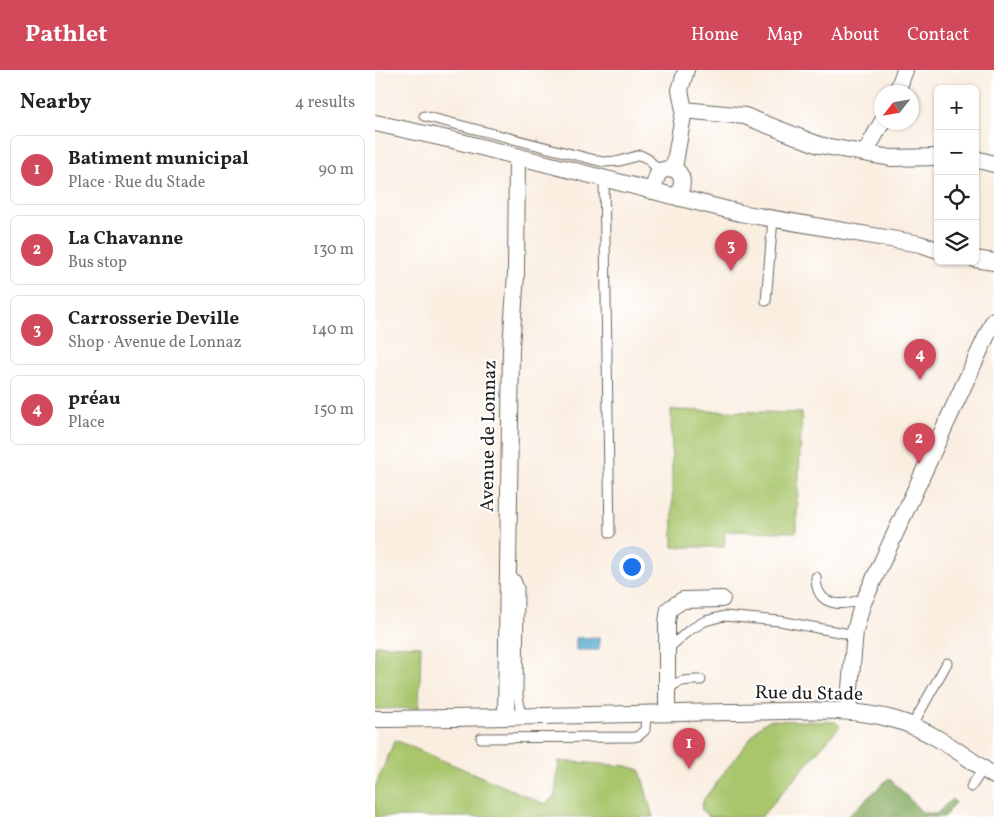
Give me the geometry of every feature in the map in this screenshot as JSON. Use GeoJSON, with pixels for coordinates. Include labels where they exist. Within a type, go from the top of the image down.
{"type":"FeatureCollection","features":[{"type":"Feature","properties":{"kind":"street"},"geometry":{"type":"LineString","coordinates":[[652,191],[667,170],[684,110],[680,90],[686,70]]}},
{"type":"Feature","properties":{"kind":"street"},"geometry":{"type":"LineString","coordinates":[[900,85],[905,70]]}},
{"type":"Feature","properties":{"kind":"street"},"geometry":{"type":"LineString","coordinates":[[684,110],[745,116],[819,145],[891,158],[934,157]]}},
{"type":"Feature","properties":{"kind":"street"},"geometry":{"type":"LineString","coordinates":[[375,124],[517,156],[679,198],[773,219],[920,244],[934,249]]}},
{"type":"Feature","properties":{"kind":"street"},"geometry":{"type":"LineString","coordinates":[[865,153],[877,130]]}},
{"type":"Feature","properties":{"kind":"street","name":"Avenue de Lonnaz"},"geometry":{"type":"LineString","coordinates":[[513,716],[507,576],[511,348],[516,273],[517,156]]}},
{"type":"Feature","properties":{"kind":"street"},"geometry":{"type":"LineString","coordinates":[[979,160],[994,164]]}},
{"type":"Feature","properties":{"kind":"street"},"geometry":{"type":"LineString","coordinates":[[667,170],[679,172],[683,180],[679,198]]}},
{"type":"Feature","properties":{"kind":"street"},"geometry":{"type":"LineString","coordinates":[[979,260],[994,262]]}},
{"type":"Feature","properties":{"kind":"street"},"geometry":{"type":"LineString","coordinates":[[848,712],[855,635],[865,598],[994,320]]}},
{"type":"Feature","properties":{"kind":"street"},"geometry":{"type":"LineString","coordinates":[[667,712],[667,615],[673,605],[683,600],[721,599]]}},
{"type":"Feature","properties":{"kind":"street","name":"Rue du Stade"},"geometry":{"type":"LineString","coordinates":[[375,719],[667,712],[848,712],[880,716],[912,726],[943,741],[990,771]]}},
{"type":"Feature","properties":{"kind":"lane"},"geometry":{"type":"LineString","coordinates":[[424,116],[603,162],[620,161],[640,155],[667,170]]}},
{"type":"Feature","properties":{"kind":"lane"},"geometry":{"type":"LineString","coordinates":[[605,179],[610,533]]}},
{"type":"Feature","properties":{"kind":"lane"},"geometry":{"type":"LineString","coordinates":[[766,301],[773,219]]}},
{"type":"Feature","properties":{"kind":"lane"},"geometry":{"type":"LineString","coordinates":[[816,576],[819,592],[833,604],[845,605],[865,598]]}},
{"type":"Feature","properties":{"kind":"lane"},"geometry":{"type":"LineString","coordinates":[[668,649],[688,631],[705,621],[724,616],[780,621],[855,635]]}},
{"type":"Feature","properties":{"kind":"lane"},"geometry":{"type":"LineString","coordinates":[[912,726],[947,663]]}},
{"type":"Feature","properties":{"kind":"lane"},"geometry":{"type":"LineString","coordinates":[[668,694],[671,687],[679,681],[701,680]]}},
{"type":"Feature","properties":{"kind":"lane"},"geometry":{"type":"LineString","coordinates":[[481,738],[634,737],[639,736],[645,730],[645,713]]}},
{"type":"Feature","properties":{"kind":"lane"},"geometry":{"type":"LineString","coordinates":[[971,787],[990,771]]}},
{"type":"Feature","properties":{"kind":"green space"},"geometry":{"type":"Polygon","coordinates":[[[671,410],[802,413],[796,532],[725,531],[724,547],[673,547],[671,410]]]}},
{"type":"Feature","properties":{"kind":"green space"},"geometry":{"type":"Polygon","coordinates":[[[375,645],[421,646],[419,708],[375,709],[375,645]]]}},
{"type":"Feature","properties":{"kind":"green space"},"geometry":{"type":"Polygon","coordinates":[[[769,720],[836,722],[840,726],[761,817],[709,817],[701,809],[704,799],[759,727],[769,720]]]}},
{"type":"Feature","properties":{"kind":"green space"},"geometry":{"type":"Polygon","coordinates":[[[395,740],[545,804],[555,796],[559,761],[627,766],[640,770],[653,817],[375,817],[375,787],[395,740]]]}},
{"type":"Feature","properties":{"kind":"green space"},"geometry":{"type":"Polygon","coordinates":[[[889,778],[922,812],[936,814],[952,799],[955,802],[944,817],[847,817],[889,778]]]}},
{"type":"Feature","properties":{"kind":"water"},"geometry":{"type":"Polygon","coordinates":[[[599,637],[599,650],[576,650],[576,638],[599,637]]]}},
{"type":"Feature","properties":{"kind":"place","name":"Carrosserie Deville"},"geometry":{"type":"Point","coordinates":[731,271]}},
{"type":"Feature","properties":{"kind":"place","name":"préau"},"geometry":{"type":"Point","coordinates":[920,380]}},
{"type":"Feature","properties":{"kind":"place","name":"La Chavanne"},"geometry":{"type":"Point","coordinates":[919,464]}},
{"type":"Feature","properties":{"kind":"place","name":"Batiment municipal"},"geometry":{"type":"Point","coordinates":[689,769]}}]}
